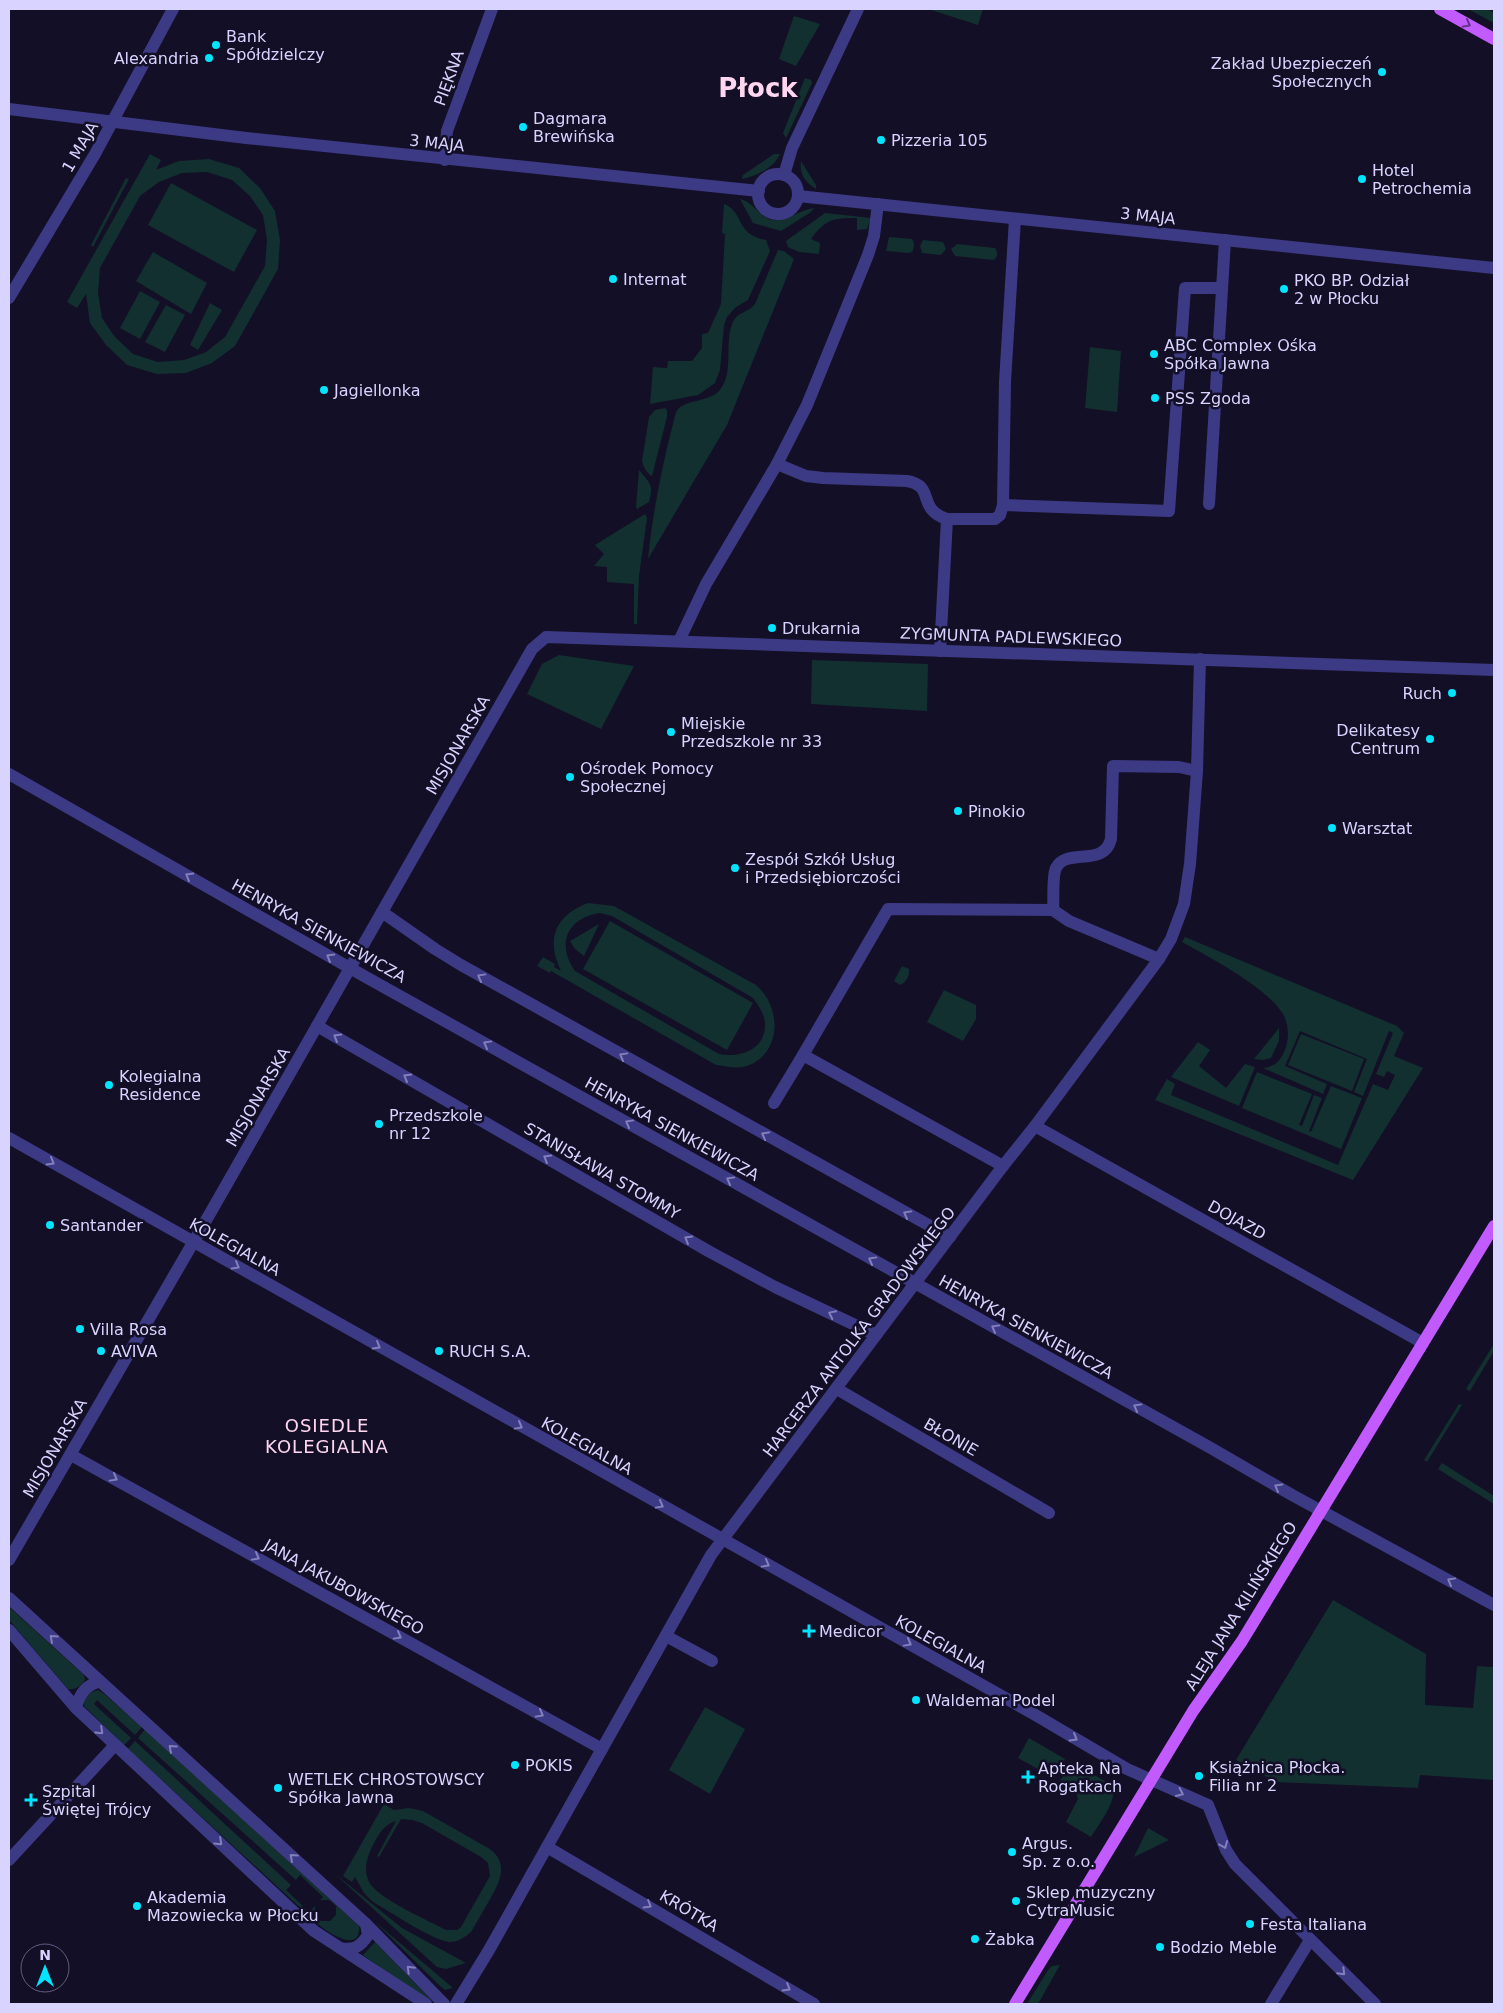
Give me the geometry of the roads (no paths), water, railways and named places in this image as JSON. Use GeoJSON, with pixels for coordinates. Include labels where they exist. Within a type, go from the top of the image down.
{"type":"FeatureCollection","features":[{"type":"Feature","properties":{"kind":"main road"},"geometry":{"type":"LineString","coordinates":[[1440,9],[1494,39]]}},
{"type":"Feature","properties":{"kind":"main road","name":"ALEJA JANA KILIŃSKIEGO"},"geometry":{"type":"LineString","coordinates":[[1015,2004],[1193,1711],[1237,1647],[1321,1511],[1494,1226]]}},
{"type":"Feature","properties":{"kind":"street","name":"1 MAJA"},"geometry":{"type":"LineString","coordinates":[[9,298],[113,123],[173,9]]}},
{"type":"Feature","properties":{"kind":"street","name":"PIĘKNA"},"geometry":{"type":"LineString","coordinates":[[445,160],[447,131],[492,9]]}},
{"type":"Feature","properties":{"kind":"street"},"geometry":{"type":"LineString","coordinates":[[784,175],[792,148],[858,9]]}},
{"type":"Feature","properties":{"kind":"street","name":"3 MAJA"},"geometry":{"type":"LineString","coordinates":[[9,109],[113,123],[445,160],[759,192]]}},
{"type":"Feature","properties":{"kind":"street"},"geometry":{"type":"LineString","coordinates":[[776,174],[784,175],[792,179],[796,184],[798,196],[793,207],[782,213],[776,213],[765,208],[761,203],[759,192],[766,178],[776,174]]}},
{"type":"Feature","properties":{"kind":"street","name":"3 MAJA"},"geometry":{"type":"LineString","coordinates":[[798,196],[1494,268]]}},
{"type":"Feature","properties":{"kind":"street"},"geometry":{"type":"LineString","coordinates":[[679,641],[706,584],[777,464],[807,405],[868,254],[874,236],[878,204]]}},
{"type":"Feature","properties":{"kind":"street"},"geometry":{"type":"LineString","coordinates":[[777,464],[806,476],[916,482],[921,486],[930,509],[936,516],[947,519],[995,519],[1000,515],[1003,505],[1005,382],[1015,219]]}},
{"type":"Feature","properties":{"kind":"street"},"geometry":{"type":"LineString","coordinates":[[1208,504],[1225,240]]}},
{"type":"Feature","properties":{"kind":"street"},"geometry":{"type":"LineString","coordinates":[[1003,505],[1169,511],[1185,288],[1222,288]]}},
{"type":"Feature","properties":{"kind":"street"},"geometry":{"type":"LineString","coordinates":[[940,651],[947,519]]}},
{"type":"Feature","properties":{"kind":"street","name":"ZYGMUNTA PADLEWSKIEGO"},"geometry":{"type":"LineString","coordinates":[[532,649],[546,637],[1494,670]]}},
{"type":"Feature","properties":{"kind":"street","name":"MISJONARSKA"},"geometry":{"type":"LineString","coordinates":[[9,1560],[532,649]]}},
{"type":"Feature","properties":{"kind":"street","name":"HARCERZA ANTOLKA GRADOWSKIEGO"},"geometry":{"type":"LineString","coordinates":[[456,2004],[489,1950],[712,1555],[914,1284],[1035,1126],[1171,939],[1186,891],[1193,841],[1200,659]]}},
{"type":"Feature","properties":{"kind":"street"},"geometry":{"type":"LineString","coordinates":[[1053,910],[1055,869],[1059,863],[1100,853],[1109,846],[1113,766],[1179,767],[1197,771]]}},
{"type":"Feature","properties":{"kind":"street","name":"HENRYKA SIENKIEWICZA"},"geometry":{"type":"LineString","coordinates":[[9,774],[350,968],[914,1284],[1321,1511],[1494,1605]]}},
{"type":"Feature","properties":{"kind":"street"},"geometry":{"type":"LineString","coordinates":[[774,1103],[888,909],[1053,910],[1075,924],[1158,959]]}},
{"type":"Feature","properties":{"kind":"street"},"geometry":{"type":"LineString","coordinates":[[382,912],[461,965],[950,1237]]}},
{"type":"Feature","properties":{"kind":"street","name":"STANISŁAWA STOMMY"},"geometry":{"type":"LineString","coordinates":[[317,1026],[710,1252],[775,1287],[876,1335]]}},
{"type":"Feature","properties":{"kind":"street"},"geometry":{"type":"LineString","coordinates":[[802,1055],[1003,1166]]}},
{"type":"Feature","properties":{"kind":"street","name":"DOJAZD"},"geometry":{"type":"LineString","coordinates":[[1035,1126],[1423,1343]]}},
{"type":"Feature","properties":{"kind":"street","name":"KOLEGIALNA"},"geometry":{"type":"LineString","coordinates":[[9,1138],[1127,1769],[1208,1805],[1226,1850],[1235,1864],[1310,1940]]}},
{"type":"Feature","properties":{"kind":"street","name":"BŁONIE"},"geometry":{"type":"LineString","coordinates":[[837,1389],[1049,1513]]}},
{"type":"Feature","properties":{"kind":"street","name":"JANA JAKUBOWSKIEGO"},"geometry":{"type":"LineString","coordinates":[[70,1455],[602,1749]]}},
{"type":"Feature","properties":{"kind":"street"},"geometry":{"type":"LineString","coordinates":[[9,1598],[366,1924],[444,2004]]}},
{"type":"Feature","properties":{"kind":"street"},"geometry":{"type":"LineString","coordinates":[[9,1630],[76,1708],[314,1931],[426,2004]]}},
{"type":"Feature","properties":{"kind":"street"},"geometry":{"type":"LineString","coordinates":[[666,1636],[712,1662]]}},
{"type":"Feature","properties":{"kind":"street"},"geometry":{"type":"LineString","coordinates":[[76,1708],[78,1697],[94,1683],[99,1682]]}},
{"type":"Feature","properties":{"kind":"street"},"geometry":{"type":"LineString","coordinates":[[9,1860],[115,1745]]}},
{"type":"Feature","properties":{"kind":"street","name":"KRÓTKA"},"geometry":{"type":"LineString","coordinates":[[547,1847],[814,2004]]}},
{"type":"Feature","properties":{"kind":"street"},"geometry":{"type":"LineString","coordinates":[[338,1948],[354,1949],[363,1943],[368,1935],[366,1924]]}},
{"type":"Feature","properties":{"kind":"street"},"geometry":{"type":"LineString","coordinates":[[1271,2004],[1310,1940],[1375,2004]]}},
{"type":"Feature","properties":{"kind":"place","name":"Bank Spółdzielczy"},"geometry":{"type":"Point","coordinates":[216,45]}},
{"type":"Feature","properties":{"kind":"place","name":"Alexandria"},"geometry":{"type":"Point","coordinates":[209,58]}},
{"type":"Feature","properties":{"kind":"place","name":"Zakład Ubezpieczeń Społecznych"},"geometry":{"type":"Point","coordinates":[1382,72]}},
{"type":"Feature","properties":{"kind":"place","name":"Dagmara Brewińska"},"geometry":{"type":"Point","coordinates":[523,127]}},
{"type":"Feature","properties":{"kind":"place","name":"Pizzeria 105"},"geometry":{"type":"Point","coordinates":[881,140]}},
{"type":"Feature","properties":{"kind":"place","name":"Hotel Petrochemia"},"geometry":{"type":"Point","coordinates":[1362,179]}},
{"type":"Feature","properties":{"kind":"place","name":"Internat"},"geometry":{"type":"Point","coordinates":[613,279]}},
{"type":"Feature","properties":{"kind":"place","name":"PKO BP. Odział 2 w Płocku"},"geometry":{"type":"Point","coordinates":[1284,289]}},
{"type":"Feature","properties":{"kind":"place","name":"ABC Complex Ośka Spółka Jawna"},"geometry":{"type":"Point","coordinates":[1154,354]}},
{"type":"Feature","properties":{"kind":"place","name":"Jagiellonka"},"geometry":{"type":"Point","coordinates":[324,390]}},
{"type":"Feature","properties":{"kind":"place","name":"PSS Zgoda"},"geometry":{"type":"Point","coordinates":[1155,398]}},
{"type":"Feature","properties":{"kind":"place","name":"Drukarnia"},"geometry":{"type":"Point","coordinates":[772,628]}},
{"type":"Feature","properties":{"kind":"place","name":"Ruch"},"geometry":{"type":"Point","coordinates":[1452,693]}},
{"type":"Feature","properties":{"kind":"place","name":"Miejskie Przedszkole nr 33"},"geometry":{"type":"Point","coordinates":[671,732]}},
{"type":"Feature","properties":{"kind":"place","name":"Delikatesy Centrum"},"geometry":{"type":"Point","coordinates":[1430,739]}},
{"type":"Feature","properties":{"kind":"place","name":"Ośrodek Pomocy Społecznej"},"geometry":{"type":"Point","coordinates":[570,777]}},
{"type":"Feature","properties":{"kind":"place","name":"Pinokio"},"geometry":{"type":"Point","coordinates":[958,811]}},
{"type":"Feature","properties":{"kind":"place","name":"Warsztat"},"geometry":{"type":"Point","coordinates":[1332,828]}},
{"type":"Feature","properties":{"kind":"place","name":"Zespół Szkół Usług i Przedsiębiorczości"},"geometry":{"type":"Point","coordinates":[735,868]}},
{"type":"Feature","properties":{"kind":"place","name":"Kolegialna Residence"},"geometry":{"type":"Point","coordinates":[109,1085]}},
{"type":"Feature","properties":{"kind":"place","name":"Przedszkole nr 12"},"geometry":{"type":"Point","coordinates":[379,1124]}},
{"type":"Feature","properties":{"kind":"place","name":"Santander"},"geometry":{"type":"Point","coordinates":[50,1225]}},
{"type":"Feature","properties":{"kind":"place","name":"Villa Rosa"},"geometry":{"type":"Point","coordinates":[80,1329]}},
{"type":"Feature","properties":{"kind":"place","name":"AVIVA"},"geometry":{"type":"Point","coordinates":[101,1351]}},
{"type":"Feature","properties":{"kind":"place","name":"RUCH S.A."},"geometry":{"type":"Point","coordinates":[439,1351]}},
{"type":"Feature","properties":{"kind":"place","name":"Medicor"},"geometry":{"type":"Point","coordinates":[809,1631]}},
{"type":"Feature","properties":{"kind":"place","name":"Waldemar Podel"},"geometry":{"type":"Point","coordinates":[916,1700]}},
{"type":"Feature","properties":{"kind":"place","name":"POKIS"},"geometry":{"type":"Point","coordinates":[515,1765]}},
{"type":"Feature","properties":{"kind":"place","name":"Książnica Płocka. Filia nr 2"},"geometry":{"type":"Point","coordinates":[1199,1776]}},
{"type":"Feature","properties":{"kind":"place","name":"Apteka Na Rogatkach"},"geometry":{"type":"Point","coordinates":[1028,1777]}},
{"type":"Feature","properties":{"kind":"place","name":"WETLEK CHROSTOWSCY Spółka Jawna"},"geometry":{"type":"Point","coordinates":[278,1788]}},
{"type":"Feature","properties":{"kind":"place","name":"Szpital Świętej Trójcy"},"geometry":{"type":"Point","coordinates":[31,1800]}},
{"type":"Feature","properties":{"kind":"place","name":"Argus. Sp. z o.o."},"geometry":{"type":"Point","coordinates":[1012,1852]}},
{"type":"Feature","properties":{"kind":"place","name":"Sklep muzyczny CytraMusic"},"geometry":{"type":"Point","coordinates":[1016,1901]}},
{"type":"Feature","properties":{"kind":"place","name":"Akademia Mazowiecka w Płocku"},"geometry":{"type":"Point","coordinates":[137,1906]}},
{"type":"Feature","properties":{"kind":"place","name":"Festa Italiana"},"geometry":{"type":"Point","coordinates":[1250,1924]}},
{"type":"Feature","properties":{"kind":"place","name":"Żabka"},"geometry":{"type":"Point","coordinates":[975,1939]}},
{"type":"Feature","properties":{"kind":"place","name":"Bodzio Meble"},"geometry":{"type":"Point","coordinates":[1160,1947]}},
{"type":"Feature","properties":{"kind":"district","name":"Płock"},"geometry":{"type":"Point","coordinates":[758,88]}},
{"type":"Feature","properties":{"kind":"district","name":"OSIEDLE KOLEGIALNA"},"geometry":{"type":"Point","coordinates":[327,1435]}}]}
